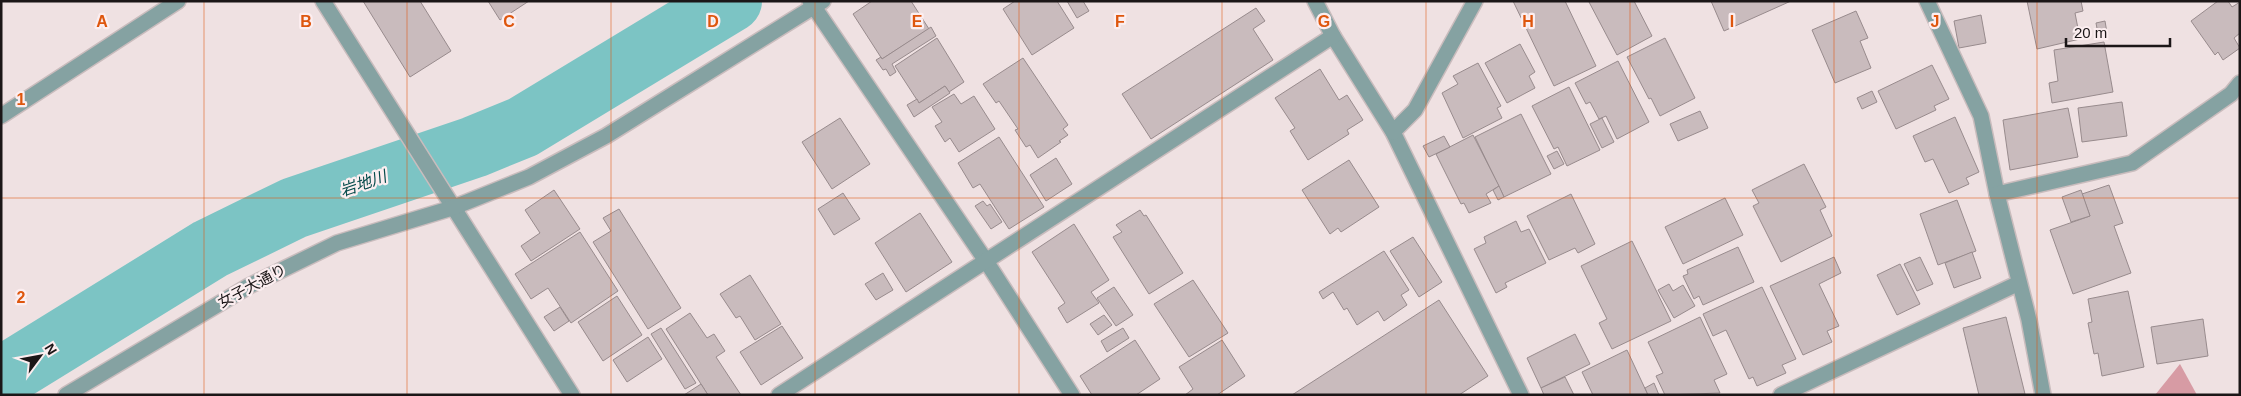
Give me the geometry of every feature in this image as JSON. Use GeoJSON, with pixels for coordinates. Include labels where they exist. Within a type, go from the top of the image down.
{"type":"FeatureCollection","features":[{"type":"Feature","properties":{"kind":"street"},"geometry":{"type":"LineString","coordinates":[[1,116],[178,1]]}},
{"type":"Feature","properties":{"kind":"street"},"geometry":{"type":"LineString","coordinates":[[323,1],[452,208],[572,395]]}},
{"type":"Feature","properties":{"kind":"street"},"geometry":{"type":"LineString","coordinates":[[1315,1],[1333,36],[1393,132],[1521,395]]}},
{"type":"Feature","properties":{"kind":"street"},"geometry":{"type":"LineString","coordinates":[[1393,132],[1416,110],[1475,1]]}},
{"type":"Feature","properties":{"kind":"street"},"geometry":{"type":"LineString","coordinates":[[1927,1],[1981,116],[1997,194],[2029,320],[2042,395]]}},
{"type":"Feature","properties":{"kind":"street"},"geometry":{"type":"LineString","coordinates":[[816,3],[1072,395]]}},
{"type":"Feature","properties":{"kind":"street","name":"女子大通り"},"geometry":{"type":"LineString","coordinates":[[66,395],[249,286],[337,244],[452,208],[529,177],[606,136],[816,3]]}},
{"type":"Feature","properties":{"kind":"street"},"geometry":{"type":"LineString","coordinates":[[779,395],[1333,36]]}},
{"type":"Feature","properties":{"kind":"street"},"geometry":{"type":"LineString","coordinates":[[1997,194],[2132,163],[2231,94],[2240,83]]}},
{"type":"Feature","properties":{"kind":"street"},"geometry":{"type":"LineString","coordinates":[[1781,395],[2019,283]]}},
{"type":"Feature","properties":{"kind":"shaded area"},"geometry":{"type":"Polygon","coordinates":[[[2180,364],[2197,395],[2155,395],[2180,364]]]}},
{"type":"Feature","properties":{"kind":"building"},"geometry":{"type":"Polygon","coordinates":[[[363,1],[420,1],[451,51],[410,77],[363,1]]]}},
{"type":"Feature","properties":{"kind":"building"},"geometry":{"type":"Polygon","coordinates":[[[488,1],[529,1],[500,20],[488,1]]]}},
{"type":"Feature","properties":{"kind":"building"},"geometry":{"type":"Polygon","coordinates":[[[872,1],[911,1],[929,29],[882,59],[853,14],[872,1]]]}},
{"type":"Feature","properties":{"kind":"building"},"geometry":{"type":"Polygon","coordinates":[[[1015,1],[1057,1],[1074,28],[1032,55],[1003,9],[1015,1]]]}},
{"type":"Feature","properties":{"kind":"building"},"geometry":{"type":"Polygon","coordinates":[[[1067,1],[1083,1],[1089,11],[1077,18],[1067,1]]]}},
{"type":"Feature","properties":{"kind":"building"},"geometry":{"type":"Polygon","coordinates":[[[1513,1],[1565,1],[1596,66],[1554,86],[1513,1]]]}},
{"type":"Feature","properties":{"kind":"building"},"geometry":{"type":"Polygon","coordinates":[[[1634,1],[1652,36],[1617,55],[1589,2],[1634,1]]]}},
{"type":"Feature","properties":{"kind":"building"},"geometry":{"type":"Polygon","coordinates":[[[1711,1],[1791,1],[1724,31],[1711,1]]]}},
{"type":"Feature","properties":{"kind":"building"},"geometry":{"type":"Polygon","coordinates":[[[2027,1],[2081,1],[2083,11],[2075,13],[2080,39],[2037,49],[2027,1]]]}},
{"type":"Feature","properties":{"kind":"building"},"geometry":{"type":"Polygon","coordinates":[[[2218,1],[2228,1],[2232,7],[2240,2],[2240,33],[2234,38],[2240,48],[2223,60],[2218,52],[2215,55],[2191,21],[2218,1]]]}},
{"type":"Feature","properties":{"kind":"building"},"geometry":{"type":"Polygon","coordinates":[[[1256,8],[1265,21],[1253,29],[1273,60],[1151,139],[1122,94],[1256,8]]]}},
{"type":"Feature","properties":{"kind":"building"},"geometry":{"type":"Polygon","coordinates":[[[1856,11],[1868,38],[1860,41],[1871,68],[1835,83],[1812,30],[1856,11]]]}},
{"type":"Feature","properties":{"kind":"building"},"geometry":{"type":"Polygon","coordinates":[[[1981,15],[1986,43],[1959,48],[1954,21],[1981,15]]]}},
{"type":"Feature","properties":{"kind":"building"},"geometry":{"type":"Polygon","coordinates":[[[2105,21],[2107,33],[2098,34],[2096,23],[2105,21]]]}},
{"type":"Feature","properties":{"kind":"building"},"geometry":{"type":"Polygon","coordinates":[[[931,27],[936,36],[892,64],[896,72],[890,76],[886,69],[883,70],[876,60],[881,57],[882,59],[931,27]]]}},
{"type":"Feature","properties":{"kind":"building"},"geometry":{"type":"Polygon","coordinates":[[[937,38],[964,82],[949,92],[945,86],[919,103],[895,66],[937,38]]]}},
{"type":"Feature","properties":{"kind":"building"},"geometry":{"type":"Polygon","coordinates":[[[1665,38],[1695,98],[1660,116],[1627,57],[1665,38]]]}},
{"type":"Feature","properties":{"kind":"building"},"geometry":{"type":"Polygon","coordinates":[[[2104,42],[2113,92],[2052,103],[2049,83],[2058,81],[2054,50],[2104,42]]]}},
{"type":"Feature","properties":{"kind":"building"},"geometry":{"type":"Polygon","coordinates":[[[1520,44],[1535,72],[1529,76],[1535,88],[1507,103],[1485,63],[1520,44]]]}},
{"type":"Feature","properties":{"kind":"building"},"geometry":{"type":"Polygon","coordinates":[[[1023,58],[1068,125],[1063,129],[1068,135],[1038,158],[1030,145],[1026,147],[1015,130],[1018,129],[999,101],[996,103],[983,84],[1023,58]]]}},
{"type":"Feature","properties":{"kind":"building"},"geometry":{"type":"Polygon","coordinates":[[[1618,61],[1649,122],[1617,139],[1606,116],[1599,119],[1590,102],[1586,104],[1575,83],[1618,61]]]}},
{"type":"Feature","properties":{"kind":"building"},"geometry":{"type":"Polygon","coordinates":[[[1478,63],[1501,106],[1497,108],[1502,118],[1463,138],[1442,93],[1458,84],[1453,76],[1478,63]]]}},
{"type":"Feature","properties":{"kind":"building"},"geometry":{"type":"Polygon","coordinates":[[[1932,65],[1949,99],[1934,106],[1936,110],[1896,129],[1878,91],[1932,65]]]}},
{"type":"Feature","properties":{"kind":"building"},"geometry":{"type":"Polygon","coordinates":[[[1320,69],[1339,100],[1347,95],[1363,120],[1347,130],[1349,134],[1308,160],[1290,131],[1295,128],[1275,98],[1320,69]]]}},
{"type":"Feature","properties":{"kind":"building"},"geometry":{"type":"Polygon","coordinates":[[[945,86],[950,93],[914,117],[907,105],[917,99],[919,103],[945,86]]]}},
{"type":"Feature","properties":{"kind":"building"},"geometry":{"type":"Polygon","coordinates":[[[1569,87],[1600,150],[1567,166],[1558,147],[1554,149],[1532,106],[1569,87]]]}},
{"type":"Feature","properties":{"kind":"building"},"geometry":{"type":"Polygon","coordinates":[[[1872,91],[1877,102],[1862,109],[1857,98],[1872,91]]]}},
{"type":"Feature","properties":{"kind":"building"},"geometry":{"type":"Polygon","coordinates":[[[954,94],[961,104],[974,96],[995,129],[959,152],[950,138],[945,142],[935,126],[942,122],[932,107],[954,94]]]}},
{"type":"Feature","properties":{"kind":"building"},"geometry":{"type":"Polygon","coordinates":[[[2122,102],[2127,136],[2082,142],[2078,108],[2122,102]]]}},
{"type":"Feature","properties":{"kind":"building"},"geometry":{"type":"Polygon","coordinates":[[[2068,108],[2078,157],[2010,170],[2003,120],[2068,108]]]}},
{"type":"Feature","properties":{"kind":"building"},"geometry":{"type":"Polygon","coordinates":[[[1700,111],[1708,128],[1678,141],[1670,124],[1700,111]]]}},
{"type":"Feature","properties":{"kind":"building"},"geometry":{"type":"Polygon","coordinates":[[[1521,114],[1551,174],[1504,197],[1475,137],[1521,114]]]}},
{"type":"Feature","properties":{"kind":"building"},"geometry":{"type":"Polygon","coordinates":[[[1955,117],[1979,172],[1966,178],[1969,184],[1949,193],[1933,159],[1925,162],[1913,136],[1955,117]]]}},
{"type":"Feature","properties":{"kind":"building"},"geometry":{"type":"Polygon","coordinates":[[[840,118],[870,164],[832,189],[802,142],[840,118]]]}},
{"type":"Feature","properties":{"kind":"building"},"geometry":{"type":"Polygon","coordinates":[[[1602,118],[1614,142],[1602,148],[1590,124],[1602,118]]]}},
{"type":"Feature","properties":{"kind":"building"},"geometry":{"type":"Polygon","coordinates":[[[1473,135],[1499,186],[1486,194],[1491,203],[1469,213],[1464,203],[1461,204],[1436,154],[1473,135]]]}},
{"type":"Feature","properties":{"kind":"building"},"geometry":{"type":"Polygon","coordinates":[[[1444,136],[1450,147],[1429,157],[1423,146],[1444,136]]]}},
{"type":"Feature","properties":{"kind":"building"},"geometry":{"type":"Polygon","coordinates":[[[999,137],[1044,207],[1009,229],[980,184],[973,188],[958,163],[999,137]]]}},
{"type":"Feature","properties":{"kind":"building"},"geometry":{"type":"Polygon","coordinates":[[[1557,151],[1564,164],[1554,169],[1547,156],[1557,151]]]}},
{"type":"Feature","properties":{"kind":"building"},"geometry":{"type":"Polygon","coordinates":[[[1056,158],[1072,184],[1046,201],[1030,175],[1056,158]]]}},
{"type":"Feature","properties":{"kind":"building"},"geometry":{"type":"Polygon","coordinates":[[[1349,160],[1379,207],[1341,232],[1338,228],[1330,234],[1302,190],[1349,160]]]}},
{"type":"Feature","properties":{"kind":"building"},"geometry":{"type":"Polygon","coordinates":[[[1804,164],[1826,207],[1820,210],[1832,236],[1781,262],[1753,206],[1759,203],[1752,190],[1804,164]]]}},
{"type":"Feature","properties":{"kind":"building"},"geometry":{"type":"Polygon","coordinates":[[[2109,185],[2123,223],[2114,226],[2131,273],[2073,294],[2050,230],[2090,216],[2082,194],[2109,185]]]}},
{"type":"Feature","properties":{"kind":"building"},"geometry":{"type":"Polygon","coordinates":[[[1499,186],[1504,197],[1498,200],[1493,190],[1499,186]]]}},
{"type":"Feature","properties":{"kind":"building"},"geometry":{"type":"Polygon","coordinates":[[[554,190],[580,229],[531,261],[521,246],[540,233],[525,210],[554,190]]]}},
{"type":"Feature","properties":{"kind":"building"},"geometry":{"type":"Polygon","coordinates":[[[2081,190],[2090,216],[2071,222],[2062,197],[2081,190]]]}},
{"type":"Feature","properties":{"kind":"building"},"geometry":{"type":"Polygon","coordinates":[[[843,193],[860,219],[834,235],[818,209],[843,193]]]}},
{"type":"Feature","properties":{"kind":"building"},"geometry":{"type":"Polygon","coordinates":[[[1571,194],[1595,244],[1578,253],[1575,248],[1549,260],[1527,216],[1571,194]]]}},
{"type":"Feature","properties":{"kind":"building"},"geometry":{"type":"Polygon","coordinates":[[[1725,198],[1743,235],[1683,264],[1665,227],[1725,198]]]}},
{"type":"Feature","properties":{"kind":"building"},"geometry":{"type":"Polygon","coordinates":[[[1957,200],[1976,251],[1938,265],[1920,214],[1957,200]]]}},
{"type":"Feature","properties":{"kind":"building"},"geometry":{"type":"Polygon","coordinates":[[[983,201],[987,206],[990,204],[1002,222],[991,229],[975,206],[983,201]]]}},
{"type":"Feature","properties":{"kind":"building"},"geometry":{"type":"Polygon","coordinates":[[[619,209],[681,308],[648,329],[593,242],[611,231],[603,218],[619,209]]]}},
{"type":"Feature","properties":{"kind":"building"},"geometry":{"type":"Polygon","coordinates":[[[1140,210],[1144,216],[1146,215],[1183,273],[1149,294],[1113,237],[1122,232],[1116,225],[1140,210]]]}},
{"type":"Feature","properties":{"kind":"building"},"geometry":{"type":"Polygon","coordinates":[[[920,213],[952,262],[906,292],[875,243],[920,213]]]}},
{"type":"Feature","properties":{"kind":"building"},"geometry":{"type":"Polygon","coordinates":[[[1516,221],[1521,232],[1529,229],[1546,263],[1505,283],[1507,287],[1496,293],[1474,249],[1486,243],[1484,237],[1516,221]]]}},
{"type":"Feature","properties":{"kind":"building"},"geometry":{"type":"Polygon","coordinates":[[[1074,224],[1109,280],[1091,292],[1099,303],[1067,323],[1058,308],[1065,303],[1032,252],[1074,224]]]}},
{"type":"Feature","properties":{"kind":"building"},"geometry":{"type":"Polygon","coordinates":[[[580,232],[618,291],[571,323],[548,288],[531,299],[515,274],[580,232]]]}},
{"type":"Feature","properties":{"kind":"building"},"geometry":{"type":"Polygon","coordinates":[[[1413,237],[1442,282],[1419,297],[1390,251],[1413,237]]]}},
{"type":"Feature","properties":{"kind":"building"},"geometry":{"type":"Polygon","coordinates":[[[1632,241],[1671,321],[1612,349],[1599,323],[1607,319],[1581,266],[1632,241]]]}},
{"type":"Feature","properties":{"kind":"building"},"geometry":{"type":"Polygon","coordinates":[[[1738,247],[1754,282],[1703,305],[1699,296],[1694,299],[1683,276],[1688,274],[1687,270],[1738,247]]]}},
{"type":"Feature","properties":{"kind":"building"},"geometry":{"type":"Polygon","coordinates":[[[1384,251],[1409,290],[1401,295],[1407,305],[1384,321],[1378,311],[1357,325],[1347,308],[1344,310],[1333,292],[1323,299],[1319,292],[1384,251]]]}},
{"type":"Feature","properties":{"kind":"building"},"geometry":{"type":"Polygon","coordinates":[[[1972,252],[1981,278],[1954,288],[1945,263],[1972,252]]]}},
{"type":"Feature","properties":{"kind":"building"},"geometry":{"type":"Polygon","coordinates":[[[1834,257],[1841,273],[1819,284],[1839,326],[1827,331],[1832,342],[1803,355],[1770,286],[1834,257]]]}},
{"type":"Feature","properties":{"kind":"building"},"geometry":{"type":"Polygon","coordinates":[[[1920,257],[1933,284],[1917,291],[1904,264],[1920,257]]]}},
{"type":"Feature","properties":{"kind":"building"},"geometry":{"type":"Polygon","coordinates":[[[1900,264],[1920,304],[1897,315],[1877,275],[1900,264]]]}},
{"type":"Feature","properties":{"kind":"building"},"geometry":{"type":"Polygon","coordinates":[[[883,273],[893,290],[876,300],[865,284],[883,273]]]}},
{"type":"Feature","properties":{"kind":"building"},"geometry":{"type":"Polygon","coordinates":[[[750,275],[781,324],[755,340],[740,316],[736,318],[720,294],[750,275]]]}},
{"type":"Feature","properties":{"kind":"building"},"geometry":{"type":"Polygon","coordinates":[[[1193,280],[1228,333],[1189,357],[1154,304],[1193,280]]]}},
{"type":"Feature","properties":{"kind":"building"},"geometry":{"type":"Polygon","coordinates":[[[1669,284],[1673,291],[1683,285],[1695,306],[1674,318],[1658,290],[1669,284]]]}},
{"type":"Feature","properties":{"kind":"building"},"geometry":{"type":"Polygon","coordinates":[[[1114,287],[1133,315],[1116,326],[1097,298],[1114,287]]]}},
{"type":"Feature","properties":{"kind":"building"},"geometry":{"type":"Polygon","coordinates":[[[1762,287],[1796,359],[1782,365],[1786,373],[1757,386],[1753,377],[1749,379],[1726,330],[1713,336],[1703,314],[1762,287]]]}},
{"type":"Feature","properties":{"kind":"building"},"geometry":{"type":"Polygon","coordinates":[[[2128,291],[2144,367],[2102,376],[2098,353],[2094,354],[2088,323],[2092,322],[2088,299],[2128,291]]]}},
{"type":"Feature","properties":{"kind":"building"},"geometry":{"type":"Polygon","coordinates":[[[617,296],[642,335],[603,361],[578,322],[617,296]]]}},
{"type":"Feature","properties":{"kind":"building"},"geometry":{"type":"Polygon","coordinates":[[[1439,300],[1488,376],[1459,395],[1292,395],[1439,300]]]}},
{"type":"Feature","properties":{"kind":"building"},"geometry":{"type":"Polygon","coordinates":[[[560,307],[569,321],[554,331],[544,317],[560,307]]]}},
{"type":"Feature","properties":{"kind":"building"},"geometry":{"type":"Polygon","coordinates":[[[690,313],[707,338],[714,334],[725,351],[716,357],[741,395],[708,395],[666,329],[690,313]]]}},
{"type":"Feature","properties":{"kind":"building"},"geometry":{"type":"Polygon","coordinates":[[[1104,315],[1112,325],[1098,335],[1090,324],[1104,315]]]}},
{"type":"Feature","properties":{"kind":"building"},"geometry":{"type":"Polygon","coordinates":[[[1700,317],[1727,374],[1714,380],[1720,393],[1665,395],[1656,376],[1663,373],[1648,342],[1700,317]]]}},
{"type":"Feature","properties":{"kind":"building"},"geometry":{"type":"Polygon","coordinates":[[[2006,317],[2025,394],[1979,395],[1963,328],[2006,317]]]}},
{"type":"Feature","properties":{"kind":"building"},"geometry":{"type":"Polygon","coordinates":[[[2203,319],[2208,356],[2157,364],[2151,327],[2203,319]]]}},
{"type":"Feature","properties":{"kind":"building"},"geometry":{"type":"Polygon","coordinates":[[[782,326],[803,358],[761,385],[740,352],[782,326]]]}},
{"type":"Feature","properties":{"kind":"building"},"geometry":{"type":"Polygon","coordinates":[[[661,328],[696,383],[685,389],[651,334],[661,328]]]}},
{"type":"Feature","properties":{"kind":"building"},"geometry":{"type":"Polygon","coordinates":[[[1123,328],[1129,338],[1107,352],[1101,341],[1123,328]]]}},
{"type":"Feature","properties":{"kind":"building"},"geometry":{"type":"Polygon","coordinates":[[[1575,334],[1590,364],[1541,388],[1527,358],[1575,334]]]}},
{"type":"Feature","properties":{"kind":"building"},"geometry":{"type":"Polygon","coordinates":[[[648,337],[662,359],[627,382],[613,360],[648,337]]]}},
{"type":"Feature","properties":{"kind":"building"},"geometry":{"type":"Polygon","coordinates":[[[1135,340],[1160,379],[1136,395],[1092,395],[1080,376],[1135,340]]]}},
{"type":"Feature","properties":{"kind":"building"},"geometry":{"type":"Polygon","coordinates":[[[1222,340],[1245,376],[1217,395],[1185,395],[1193,389],[1179,367],[1222,340]]]}},
{"type":"Feature","properties":{"kind":"building"},"geometry":{"type":"Polygon","coordinates":[[[1627,350],[1648,395],[1593,395],[1582,372],[1627,350]]]}},
{"type":"Feature","properties":{"kind":"building"},"geometry":{"type":"Polygon","coordinates":[[[1565,377],[1574,395],[1544,395],[1541,388],[1565,377]]]}},
{"type":"Feature","properties":{"kind":"building"},"geometry":{"type":"Polygon","coordinates":[[[1654,383],[1659,395],[1648,395],[1645,388],[1654,383]]]}},
{"type":"Feature","properties":{"kind":"building"},"geometry":{"type":"Polygon","coordinates":[[[701,384],[708,395],[684,395],[701,384]]]}},
{"type":"Feature","properties":{"kind":"waterway","name":"岩地川"},"geometry":{"type":"LineString","coordinates":[[1,378],[210,249],[294,208],[474,147],[523,127],[731,1]]}}]}
